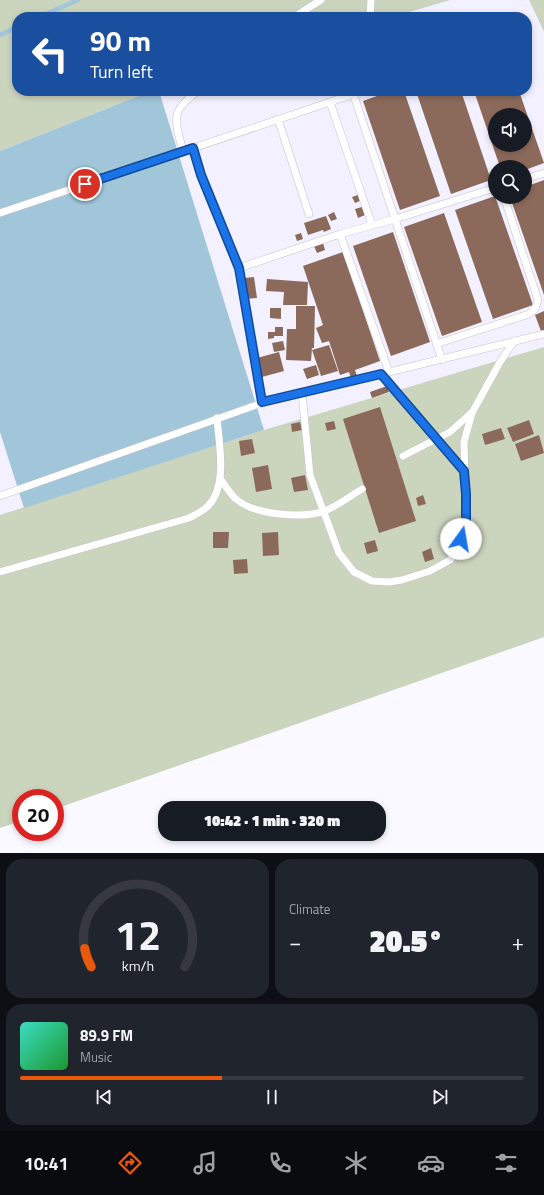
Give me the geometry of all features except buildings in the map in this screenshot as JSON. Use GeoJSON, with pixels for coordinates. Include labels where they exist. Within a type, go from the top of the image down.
{"type":"FeatureCollection","features":[{"type":"Feature","properties":{"kind":"lane"},"geometry":{"type":"LineString","coordinates":[[302,12],[321,0]]}},
{"type":"Feature","properties":{"kind":"lane"},"geometry":{"type":"LineString","coordinates":[[370,12],[371,0]]}},
{"type":"Feature","properties":{"kind":"lane"},"geometry":{"type":"LineString","coordinates":[[183,152],[175,119],[178,108],[191,96]]}},
{"type":"Feature","properties":{"kind":"lane"},"geometry":{"type":"LineString","coordinates":[[0,213],[345,96]]}},
{"type":"Feature","properties":{"kind":"lane"},"geometry":{"type":"LineString","coordinates":[[356,96],[442,360]]}},
{"type":"Feature","properties":{"kind":"lane"},"geometry":{"type":"LineString","coordinates":[[330,102],[372,225]]}},
{"type":"Feature","properties":{"kind":"lane"},"geometry":{"type":"LineString","coordinates":[[278,119],[309,214]]}},
{"type":"Feature","properties":{"kind":"lane"},"geometry":{"type":"LineString","coordinates":[[193,148],[201,175],[239,268],[262,402]]}},
{"type":"Feature","properties":{"kind":"lane"},"geometry":{"type":"LineString","coordinates":[[532,177],[544,173]]}},
{"type":"Feature","properties":{"kind":"lane"},"geometry":{"type":"LineString","coordinates":[[239,268],[340,234],[395,219],[488,190]]}},
{"type":"Feature","properties":{"kind":"lane"},"geometry":{"type":"LineString","coordinates":[[436,344],[529,314],[535,309],[538,300],[506,204]]}},
{"type":"Feature","properties":{"kind":"lane"},"geometry":{"type":"LineString","coordinates":[[340,234],[389,372]]}},
{"type":"Feature","properties":{"kind":"lane"},"geometry":{"type":"LineString","coordinates":[[0,496],[262,402],[442,360],[544,334]]}},
{"type":"Feature","properties":{"kind":"lane"},"geometry":{"type":"LineString","coordinates":[[302,393],[310,475],[339,553],[354,572],[372,581],[389,582],[402,580],[430,570],[450,560],[457,551],[466,525],[464,442],[472,413],[500,362],[514,341]]}},
{"type":"Feature","properties":{"kind":"lane"},"geometry":{"type":"LineString","coordinates":[[381,374],[464,471]]}},
{"type":"Feature","properties":{"kind":"lane"},"geometry":{"type":"LineString","coordinates":[[403,456],[450,432],[472,413]]}},
{"type":"Feature","properties":{"kind":"lane"},"geometry":{"type":"LineString","coordinates":[[0,572],[189,518],[207,507],[217,493],[221,480],[217,418]]}},
{"type":"Feature","properties":{"kind":"lane"},"geometry":{"type":"LineString","coordinates":[[221,480],[236,499],[247,506],[275,514],[295,515],[323,512],[362,489]]}},
{"type":"Feature","properties":{"kind":"shaded area"},"geometry":{"type":"Polygon","coordinates":[[[450,0],[529,0],[544,32],[544,349],[329,447],[264,430],[161,96],[532,96],[532,12],[410,12],[450,0]]]}},
{"type":"Feature","properties":{"kind":"shaded area"},"geometry":{"type":"Polygon","coordinates":[[[0,432],[24,508],[0,515],[0,432]]]}},
{"type":"Feature","properties":{"kind":"green space"},"geometry":{"type":"Polygon","coordinates":[[[0,0],[450,0],[410,12],[12,12],[12,96],[138,96],[0,151],[0,0]]]}},
{"type":"Feature","properties":{"kind":"green space"},"geometry":{"type":"Polygon","coordinates":[[[529,0],[544,0],[544,32],[529,0]]]}},
{"type":"Feature","properties":{"kind":"green space"},"geometry":{"type":"Polygon","coordinates":[[[544,347],[544,637],[64,806],[64,789],[12,789],[12,824],[0,828],[0,515],[264,430],[544,347]]]}},
{"type":"Feature","properties":{"kind":"water"},"geometry":{"type":"Polygon","coordinates":[[[138,96],[161,96],[264,430],[24,508],[0,432],[0,151],[138,96]]]}},
{"type":"Feature","properties":{"kind":"waterway"},"geometry":{"type":"LineString","coordinates":[[50,12],[78,0]]}},
{"type":"Feature","properties":{"kind":"waterway"},"geometry":{"type":"LineString","coordinates":[[0,35],[12,29]]}},
{"type":"Feature","properties":{"kind":"route"},"geometry":{"type":"LineString","coordinates":[[85,184],[193,148],[201,175],[239,268],[262,402],[381,374],[464,471],[466,525],[461,539]]}}]}
